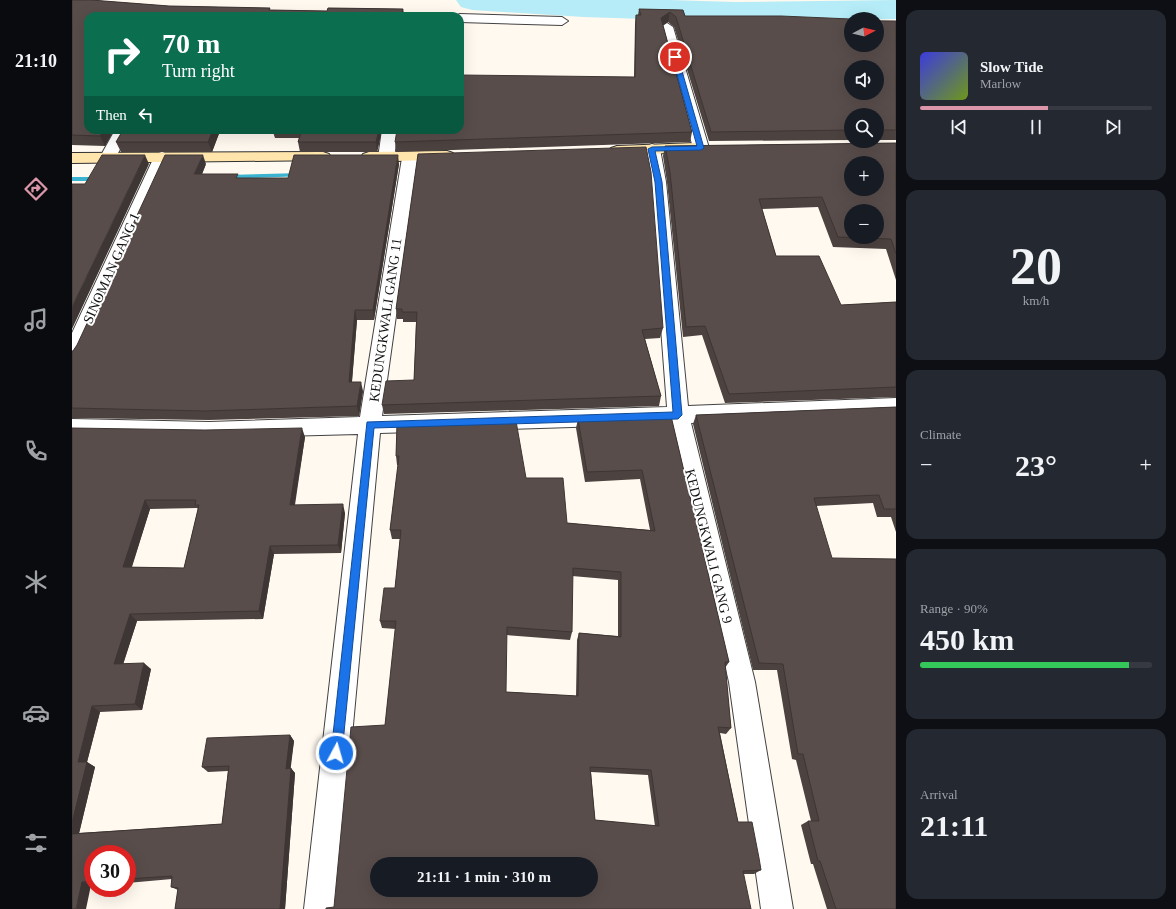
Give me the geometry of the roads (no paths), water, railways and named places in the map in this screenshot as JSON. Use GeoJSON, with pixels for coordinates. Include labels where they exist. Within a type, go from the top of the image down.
{"type":"FeatureCollection","features":[{"type":"Feature","properties":{"kind":"main road"},"geometry":{"type":"LineString","coordinates":[[605,151],[655,164],[701,148],[717,148]]}},
{"type":"Feature","properties":{"kind":"main road"},"geometry":{"type":"LineString","coordinates":[[72,158],[162,156],[338,157]]}},
{"type":"Feature","properties":{"kind":"main road"},"geometry":{"type":"LineString","coordinates":[[354,157],[386,158],[408,170],[464,156]]}},
{"type":"Feature","properties":{"kind":"street"},"geometry":{"type":"LineString","coordinates":[[464,18],[562,21]]}},
{"type":"Feature","properties":{"kind":"street"},"geometry":{"type":"LineString","coordinates":[[667,27],[701,148]]}},
{"type":"Feature","properties":{"kind":"street"},"geometry":{"type":"LineString","coordinates":[[108,157],[121,134]]}},
{"type":"Feature","properties":{"kind":"street"},"geometry":{"type":"LineString","coordinates":[[386,158],[389,134]]}},
{"type":"Feature","properties":{"kind":"street","name":"SINOMAN GANG 1"},"geometry":{"type":"LineString","coordinates":[[72,354],[162,156]]}},
{"type":"Feature","properties":{"kind":"street","name":"KEDUNGKWALI GANG 9"},"geometry":{"type":"LineString","coordinates":[[655,164],[678,415],[742,682],[777,909]]}},
{"type":"Feature","properties":{"kind":"street","name":"KEDUNGKWALI GANG 11"},"geometry":{"type":"LineString","coordinates":[[320,909],[370,424],[408,170]]}},
{"type":"Feature","properties":{"kind":"street"},"geometry":{"type":"LineString","coordinates":[[72,427],[209,430],[678,415],[896,406]]}},
{"type":"Feature","properties":{"kind":"waterway"},"geometry":{"type":"LineString","coordinates":[[472,0],[584,7],[735,12],[896,9]]}},
{"type":"Feature","properties":{"kind":"waterway"},"geometry":{"type":"LineString","coordinates":[[227,177],[301,175]]}},
{"type":"Feature","properties":{"kind":"waterway"},"geometry":{"type":"LineString","coordinates":[[72,179],[101,179]]}}]}
